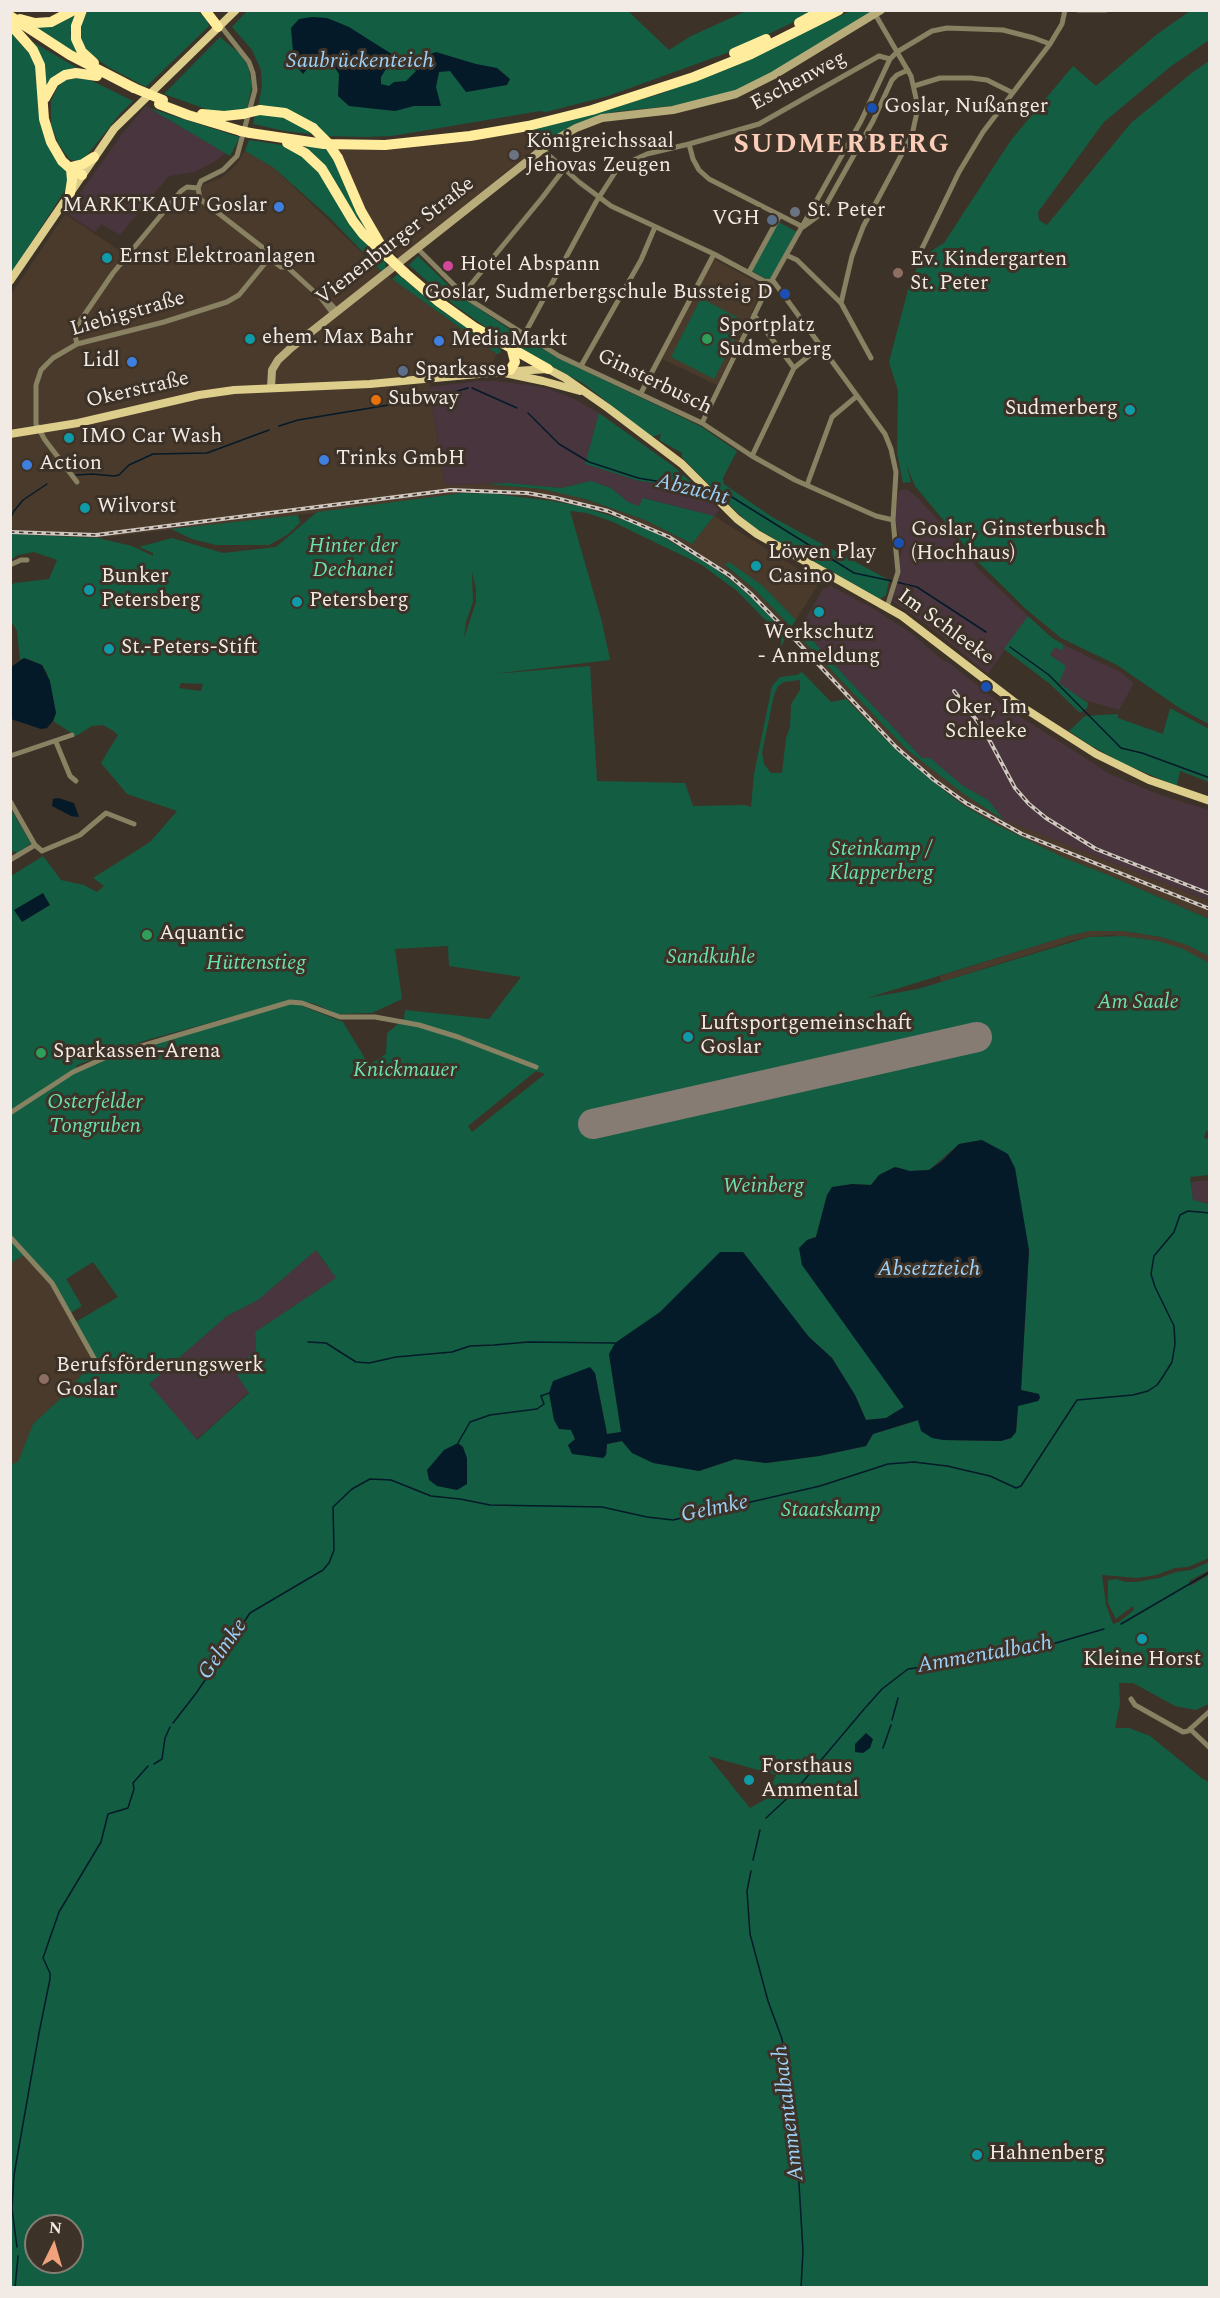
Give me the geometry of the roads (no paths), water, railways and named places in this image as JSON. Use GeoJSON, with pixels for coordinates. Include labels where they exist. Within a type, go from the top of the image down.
{"type":"FeatureCollection","features":[{"type":"Feature","properties":{"kind":"highway"},"geometry":{"type":"LineString","coordinates":[[10,16],[46,23],[61,19],[74,10]]}},
{"type":"Feature","properties":{"kind":"highway"},"geometry":{"type":"LineString","coordinates":[[82,10],[76,30],[80,48],[110,76]]}},
{"type":"Feature","properties":{"kind":"highway"},"geometry":{"type":"LineString","coordinates":[[206,10],[219,26]]}},
{"type":"Feature","properties":{"kind":"highway"},"geometry":{"type":"LineString","coordinates":[[161,102],[246,129],[317,138],[377,140],[444,134],[523,120],[598,102],[737,52],[822,10]]}},
{"type":"Feature","properties":{"kind":"highway"},"geometry":{"type":"LineString","coordinates":[[278,139],[330,145],[386,145],[470,136],[528,126],[592,110],[694,77],[751,54],[839,10]]}},
{"type":"Feature","properties":{"kind":"highway"},"geometry":{"type":"LineString","coordinates":[[10,16],[132,90]]}},
{"type":"Feature","properties":{"kind":"highway"},"geometry":{"type":"LineString","coordinates":[[10,23],[97,76],[161,102],[278,139],[305,153],[322,169],[363,234],[405,273],[457,315],[512,350],[548,369]]}},
{"type":"Feature","properties":{"kind":"highway"},"geometry":{"type":"LineString","coordinates":[[10,23],[30,46],[38,61],[41,72],[44,119],[48,134],[58,155],[82,175]]}},
{"type":"Feature","properties":{"kind":"highway"},"geometry":{"type":"LineString","coordinates":[[44,101],[51,85],[65,75],[76,73],[97,76]]}},
{"type":"Feature","properties":{"kind":"highway"},"geometry":{"type":"LineString","coordinates":[[202,114],[224,116],[260,110],[285,113],[313,128],[328,143],[338,158],[365,219],[388,257]]}},
{"type":"Feature","properties":{"kind":"highway"},"geometry":{"type":"LineString","coordinates":[[70,167],[83,164],[94,157]]}},
{"type":"Feature","properties":{"kind":"highway"},"geometry":{"type":"LineString","coordinates":[[70,167],[72,180],[70,193]]}},
{"type":"Feature","properties":{"kind":"highway"},"geometry":{"type":"LineString","coordinates":[[505,371],[515,362],[512,350]]}},
{"type":"Feature","properties":{"kind":"main road"},"geometry":{"type":"LineString","coordinates":[[10,281],[94,157],[122,121],[236,10]]}},
{"type":"Feature","properties":{"kind":"main road","name":"Im Schleeke"},"geometry":{"type":"LineString","coordinates":[[272,388],[382,383],[548,369],[589,394],[670,455],[748,528],[765,540],[915,624],[1005,695],[1062,733],[1130,772],[1209,801]]}},
{"type":"Feature","properties":{"kind":"main road","name":"Im Schleeke"},"geometry":{"type":"LineString","coordinates":[[505,371],[589,394]]}},
{"type":"Feature","properties":{"kind":"main road","name":"Okerstraße"},"geometry":{"type":"LineString","coordinates":[[10,434],[208,393],[272,388]]}},
{"type":"Feature","properties":{"kind":"street"},"geometry":{"type":"LineString","coordinates":[[914,265],[959,172],[983,132],[1050,44],[1062,24],[1065,10]]}},
{"type":"Feature","properties":{"kind":"street"},"geometry":{"type":"LineString","coordinates":[[1078,10],[1106,10]]}},
{"type":"Feature","properties":{"kind":"street"},"geometry":{"type":"LineString","coordinates":[[841,303],[852,256],[862,227],[912,135],[917,112],[914,86],[908,70],[878,12]]}},
{"type":"Feature","properties":{"kind":"street","name":"Vienenburger Straße"},"geometry":{"type":"LineString","coordinates":[[272,388],[274,367],[292,347],[542,149],[568,132],[602,118],[673,110],[736,94],[774,75],[878,12]]}},
{"type":"Feature","properties":{"kind":"street"},"geometry":{"type":"LineString","coordinates":[[219,26],[246,56],[253,73],[255,90],[252,108],[237,156],[223,170],[201,181],[198,188],[200,199],[284,264],[336,313]]}},
{"type":"Feature","properties":{"kind":"street"},"geometry":{"type":"LineString","coordinates":[[766,291],[861,121],[890,59],[897,52],[932,31],[947,28],[1003,30],[1050,44]]}},
{"type":"Feature","properties":{"kind":"street","name":"Eschenweg"},"geometry":{"type":"LineString","coordinates":[[524,335],[599,198],[616,171],[625,164],[647,154],[759,124],[879,56],[890,59]]}},
{"type":"Feature","properties":{"kind":"street"},"geometry":{"type":"LineString","coordinates":[[803,227],[821,214],[892,80],[908,70]]}},
{"type":"Feature","properties":{"kind":"street"},"geometry":{"type":"LineString","coordinates":[[914,86],[940,78],[971,78],[987,80],[1013,93]]}},
{"type":"Feature","properties":{"kind":"street"},"geometry":{"type":"LineString","coordinates":[[689,144],[699,170],[709,179],[803,227]]}},
{"type":"Feature","properties":{"kind":"street"},"geometry":{"type":"LineString","coordinates":[[542,149],[599,198],[764,281],[771,280]]}},
{"type":"Feature","properties":{"kind":"street"},"geometry":{"type":"LineString","coordinates":[[463,294],[543,198],[564,169]]}},
{"type":"Feature","properties":{"kind":"street"},"geometry":{"type":"LineString","coordinates":[[77,344],[76,327],[113,273],[181,191],[187,187],[198,188]]}},
{"type":"Feature","properties":{"kind":"street"},"geometry":{"type":"LineString","coordinates":[[749,272],[780,215]]}},
{"type":"Feature","properties":{"kind":"street"},"geometry":{"type":"LineString","coordinates":[[581,366],[641,260],[655,227]]}},
{"type":"Feature","properties":{"kind":"street","name":"Ginsterbusch"},"geometry":{"type":"LineString","coordinates":[[418,249],[463,294],[559,356],[702,423],[752,456],[807,485],[876,516],[893,520]]}},
{"type":"Feature","properties":{"kind":"street"},"geometry":{"type":"LineString","coordinates":[[641,393],[714,254]]}},
{"type":"Feature","properties":{"kind":"street"},"geometry":{"type":"LineString","coordinates":[[786,255],[797,261],[841,303],[871,358]]}},
{"type":"Feature","properties":{"kind":"street","name":"Liebigstraße"},"geometry":{"type":"LineString","coordinates":[[39,429],[35,410],[38,375],[53,358],[77,344],[222,305],[239,294],[271,256]]}},
{"type":"Feature","properties":{"kind":"street"},"geometry":{"type":"LineString","coordinates":[[771,280],[885,434],[891,448],[896,472],[893,520],[897,577],[887,607]]}},
{"type":"Feature","properties":{"kind":"street"},"geometry":{"type":"LineString","coordinates":[[702,423],[762,299]]}},
{"type":"Feature","properties":{"kind":"street"},"geometry":{"type":"LineString","coordinates":[[754,315],[794,368]]}},
{"type":"Feature","properties":{"kind":"street"},"geometry":{"type":"LineString","coordinates":[[752,456],[794,368],[821,346]]}},
{"type":"Feature","properties":{"kind":"street"},"geometry":{"type":"LineString","coordinates":[[807,485],[834,414],[857,396]]}},
{"type":"Feature","properties":{"kind":"street"},"geometry":{"type":"LineString","coordinates":[[39,429],[77,482]]}},
{"type":"Feature","properties":{"kind":"street"},"geometry":{"type":"LineString","coordinates":[[10,565],[27,560]]}},
{"type":"Feature","properties":{"kind":"street"},"geometry":{"type":"LineString","coordinates":[[10,756],[72,735]]}},
{"type":"Feature","properties":{"kind":"street"},"geometry":{"type":"LineString","coordinates":[[56,742],[70,776],[76,781]]}},
{"type":"Feature","properties":{"kind":"street"},"geometry":{"type":"LineString","coordinates":[[10,801],[35,845],[39,850],[45,852],[80,835],[106,813],[134,824]]}},
{"type":"Feature","properties":{"kind":"street"},"geometry":{"type":"LineString","coordinates":[[10,860],[35,845]]}},
{"type":"Feature","properties":{"kind":"street"},"geometry":{"type":"LineString","coordinates":[[10,1113],[73,1072],[111,1055],[285,1003],[302,1003],[340,1017],[375,1017],[458,1037],[536,1067]]}},
{"type":"Feature","properties":{"kind":"street"},"geometry":{"type":"LineString","coordinates":[[10,1237],[39,1266],[52,1283],[96,1360]]}},
{"type":"Feature","properties":{"kind":"street"},"geometry":{"type":"LineString","coordinates":[[1131,1699],[1134,1705],[1175,1730],[1183,1732],[1190,1729],[1209,1711]]}},
{"type":"Feature","properties":{"kind":"street"},"geometry":{"type":"LineString","coordinates":[[1190,1729],[1209,1748]]}},
{"type":"Feature","properties":{"kind":"water","name":"Saubrückenteich"},"geometry":{"type":"Polygon","coordinates":[[[327,18],[349,27],[408,62],[436,52],[497,68],[510,79],[507,85],[466,92],[450,71],[439,72],[436,87],[441,106],[414,106],[395,111],[349,106],[338,96],[339,74],[328,57],[314,54],[303,74],[294,64],[291,28],[299,19],[327,18]],[[413,68],[386,69],[381,77],[381,84],[389,86],[394,82],[406,81],[416,71],[413,68]]]}},
{"type":"Feature","properties":{"kind":"water"},"geometry":{"type":"Polygon","coordinates":[[[24,658],[42,665],[50,681],[56,713],[47,728],[41,729],[11,719],[11,667],[24,658]]]}},
{"type":"Feature","properties":{"kind":"water"},"geometry":{"type":"Polygon","coordinates":[[[58,798],[74,803],[79,817],[71,816],[52,806],[53,799],[58,798]]]}},
{"type":"Feature","properties":{"kind":"water"},"geometry":{"type":"Polygon","coordinates":[[[43,893],[50,905],[22,922],[14,910],[43,893]]]}},
{"type":"Feature","properties":{"kind":"water","name":"Absetzteich"},"geometry":{"type":"Polygon","coordinates":[[[982,1140],[1008,1154],[1015,1168],[1029,1250],[1021,1390],[1039,1394],[1040,1398],[1038,1401],[1018,1406],[1016,1432],[1011,1438],[1001,1441],[932,1438],[921,1431],[918,1420],[873,1434],[866,1446],[819,1456],[766,1463],[735,1459],[699,1471],[653,1463],[632,1453],[622,1441],[607,1444],[606,1455],[603,1458],[572,1454],[568,1445],[575,1439],[571,1430],[559,1429],[554,1420],[549,1393],[553,1381],[590,1367],[595,1373],[607,1434],[621,1432],[609,1354],[615,1343],[660,1312],[720,1252],[743,1252],[809,1337],[832,1358],[855,1395],[866,1420],[886,1418],[904,1407],[802,1265],[799,1248],[807,1240],[816,1237],[827,1195],[832,1187],[852,1184],[871,1185],[879,1175],[895,1167],[910,1171],[929,1170],[959,1144],[982,1140]]]}},
{"type":"Feature","properties":{"kind":"water"},"geometry":{"type":"Polygon","coordinates":[[[458,1443],[463,1447],[467,1458],[467,1484],[457,1490],[437,1486],[429,1480],[427,1470],[444,1450],[458,1443]]]}},
{"type":"Feature","properties":{"kind":"water"},"geometry":{"type":"Polygon","coordinates":[[[866,1733],[873,1739],[870,1748],[863,1753],[855,1752],[855,1744],[866,1733]]]}},
{"type":"Feature","properties":{"kind":"waterway","name":"Abzucht"},"geometry":{"type":"LineString","coordinates":[[279,426],[298,420],[437,397],[468,388]]}},
{"type":"Feature","properties":{"kind":"waterway","name":"Abzucht"},"geometry":{"type":"LineString","coordinates":[[472,388],[517,408]]}},
{"type":"Feature","properties":{"kind":"waterway","name":"Abzucht"},"geometry":{"type":"LineString","coordinates":[[528,413],[559,444],[589,462],[638,478],[703,489]]}},
{"type":"Feature","properties":{"kind":"waterway","name":"Abzucht"},"geometry":{"type":"LineString","coordinates":[[76,475],[119,475],[129,465],[153,454],[207,453],[269,430]]}},
{"type":"Feature","properties":{"kind":"waterway","name":"Abzucht"},"geometry":{"type":"LineString","coordinates":[[10,519],[23,500],[47,484]]}},
{"type":"Feature","properties":{"kind":"waterway","name":"Abzucht"},"geometry":{"type":"LineString","coordinates":[[713,491],[727,494],[854,573],[892,581]]}},
{"type":"Feature","properties":{"kind":"waterway","name":"Abzucht"},"geometry":{"type":"LineString","coordinates":[[896,582],[917,587],[986,632]]}},
{"type":"Feature","properties":{"kind":"waterway","name":"Abzucht"},"geometry":{"type":"LineString","coordinates":[[1010,647],[1049,675],[1121,748],[1142,753],[1210,778]]}},
{"type":"Feature","properties":{"kind":"waterway","name":"Gelmke"},"geometry":{"type":"LineString","coordinates":[[173,1723],[197,1692],[250,1613],[323,1570],[329,1563],[334,1550],[333,1507],[352,1489],[370,1479],[391,1480],[431,1496],[490,1505],[602,1507],[673,1520],[820,1486],[888,1464],[914,1462],[947,1466],[990,1476],[1016,1488],[1021,1486],[1077,1400],[1133,1395],[1148,1391],[1162,1378],[1172,1362],[1175,1344],[1174,1326],[1151,1274],[1154,1256],[1174,1232],[1180,1215],[1188,1211],[1210,1213]]}},
{"type":"Feature","properties":{"kind":"waterway"},"geometry":{"type":"LineString","coordinates":[[308,1342],[326,1343],[356,1362],[369,1363],[396,1357],[452,1352],[470,1346],[528,1342],[615,1343]]}},
{"type":"Feature","properties":{"kind":"waterway"},"geometry":{"type":"LineString","coordinates":[[458,1443],[470,1422],[490,1415],[537,1409],[544,1404],[541,1396],[549,1393]]}},
{"type":"Feature","properties":{"kind":"waterway","name":"Ammentalbach"},"geometry":{"type":"LineString","coordinates":[[1121,1624],[1210,1572]]}},
{"type":"Feature","properties":{"kind":"waterway","name":"Ammentalbach"},"geometry":{"type":"LineString","coordinates":[[866,1707],[882,1689],[908,1669],[1018,1654],[1104,1629]]}},
{"type":"Feature","properties":{"kind":"waterway"},"geometry":{"type":"LineString","coordinates":[[892,1720],[898,1698]]}},
{"type":"Feature","properties":{"kind":"waterway","name":"Ammentalbach"},"geometry":{"type":"LineString","coordinates":[[766,1818],[795,1791],[865,1708]]}},
{"type":"Feature","properties":{"kind":"waterway"},"geometry":{"type":"LineString","coordinates":[[883,1748],[891,1725]]}},
{"type":"Feature","properties":{"kind":"waterway","name":"Gelmke"},"geometry":{"type":"LineString","coordinates":[[154,1764],[162,1759],[165,1738],[170,1727]]}},
{"type":"Feature","properties":{"kind":"waterway","name":"Gelmke"},"geometry":{"type":"LineString","coordinates":[[17,2247],[12,2209],[14,2175],[50,1979],[50,1973],[43,1958],[59,1912],[101,1842],[108,1814],[128,1808],[134,1789],[133,1783],[148,1766]]}},
{"type":"Feature","properties":{"kind":"waterway","name":"Ammentalbach"},"geometry":{"type":"LineString","coordinates":[[753,1860],[760,1830]]}},
{"type":"Feature","properties":{"kind":"waterway","name":"Ammentalbach"},"geometry":{"type":"LineString","coordinates":[[751,1871],[747,1891],[750,1934],[768,2001],[782,2039],[795,2117],[803,2251],[801,2288]]}},
{"type":"Feature","properties":{"kind":"waterway","name":"Gelmke"},"geometry":{"type":"LineString","coordinates":[[15,2288],[18,2256]]}},
{"type":"Feature","properties":{"kind":"railway"},"geometry":{"type":"LineString","coordinates":[[10,532],[96,535],[451,490],[527,493],[608,511],[669,537],[729,575],[788,632],[896,747],[934,780],[966,803],[1022,834],[1210,909]]}},
{"type":"Feature","properties":{"kind":"railway"},"geometry":{"type":"LineString","coordinates":[[954,691],[984,730],[1015,788],[1046,818],[1096,849],[1210,894]]}},
{"type":"Feature","properties":{"kind":"place","name":"Goslar, Nußanger"},"geometry":{"type":"Point","coordinates":[872,108]}},
{"type":"Feature","properties":{"kind":"place","name":"Königreichssaal Jehovas Zeugen"},"geometry":{"type":"Point","coordinates":[514,155]}},
{"type":"Feature","properties":{"kind":"place","name":"MARKTKAUF Goslar"},"geometry":{"type":"Point","coordinates":[279,207]}},
{"type":"Feature","properties":{"kind":"place","name":"St. Peter"},"geometry":{"type":"Point","coordinates":[795,212]}},
{"type":"Feature","properties":{"kind":"place","name":"VGH"},"geometry":{"type":"Point","coordinates":[772,220]}},
{"type":"Feature","properties":{"kind":"place","name":"Ernst Elektroanlagen"},"geometry":{"type":"Point","coordinates":[107,258]}},
{"type":"Feature","properties":{"kind":"place","name":"Hotel Abspann"},"geometry":{"type":"Point","coordinates":[448,266]}},
{"type":"Feature","properties":{"kind":"place","name":"Ev. Kindergarten St. Peter"},"geometry":{"type":"Point","coordinates":[898,273]}},
{"type":"Feature","properties":{"kind":"place","name":"Goslar, Sudmerbergschule Bussteig D"},"geometry":{"type":"Point","coordinates":[785,294]}},
{"type":"Feature","properties":{"kind":"place","name":"ehem. Max Bahr"},"geometry":{"type":"Point","coordinates":[250,339]}},
{"type":"Feature","properties":{"kind":"place","name":"Sportplatz Sudmerberg"},"geometry":{"type":"Point","coordinates":[707,339]}},
{"type":"Feature","properties":{"kind":"place","name":"MediaMarkt"},"geometry":{"type":"Point","coordinates":[439,341]}},
{"type":"Feature","properties":{"kind":"place","name":"Lidl"},"geometry":{"type":"Point","coordinates":[132,362]}},
{"type":"Feature","properties":{"kind":"place","name":"Sparkasse"},"geometry":{"type":"Point","coordinates":[403,371]}},
{"type":"Feature","properties":{"kind":"place","name":"Subway"},"geometry":{"type":"Point","coordinates":[376,400]}},
{"type":"Feature","properties":{"kind":"place","name":"Sudmerberg"},"geometry":{"type":"Point","coordinates":[1130,410]}},
{"type":"Feature","properties":{"kind":"place","name":"IMO Car Wash"},"geometry":{"type":"Point","coordinates":[69,438]}},
{"type":"Feature","properties":{"kind":"place","name":"Trinks GmbH"},"geometry":{"type":"Point","coordinates":[324,460]}},
{"type":"Feature","properties":{"kind":"place","name":"Action"},"geometry":{"type":"Point","coordinates":[27,465]}},
{"type":"Feature","properties":{"kind":"place","name":"Wilvorst"},"geometry":{"type":"Point","coordinates":[85,508]}},
{"type":"Feature","properties":{"kind":"place","name":"Goslar, Ginsterbusch (Hochhaus)"},"geometry":{"type":"Point","coordinates":[899,543]}},
{"type":"Feature","properties":{"kind":"place","name":"Löwen Play Casino"},"geometry":{"type":"Point","coordinates":[756,566]}},
{"type":"Feature","properties":{"kind":"place","name":"Bunker Petersberg"},"geometry":{"type":"Point","coordinates":[89,590]}},
{"type":"Feature","properties":{"kind":"place","name":"Petersberg"},"geometry":{"type":"Point","coordinates":[297,602]}},
{"type":"Feature","properties":{"kind":"place","name":"Werkschutz - Anmeldung"},"geometry":{"type":"Point","coordinates":[819,612]}},
{"type":"Feature","properties":{"kind":"place","name":"St.-Peters-Stift"},"geometry":{"type":"Point","coordinates":[109,649]}},
{"type":"Feature","properties":{"kind":"place","name":"Oker, Im Schleeke"},"geometry":{"type":"Point","coordinates":[986,687]}},
{"type":"Feature","properties":{"kind":"place","name":"Aquantic"},"geometry":{"type":"Point","coordinates":[147,935]}},
{"type":"Feature","properties":{"kind":"place","name":"Luftsportgemeinschaft Goslar"},"geometry":{"type":"Point","coordinates":[688,1037]}},
{"type":"Feature","properties":{"kind":"place","name":"Sparkassen-Arena"},"geometry":{"type":"Point","coordinates":[41,1053]}},
{"type":"Feature","properties":{"kind":"place","name":"Berufsförderungswerk Goslar"},"geometry":{"type":"Point","coordinates":[44,1379]}},
{"type":"Feature","properties":{"kind":"place","name":"Kleine Horst"},"geometry":{"type":"Point","coordinates":[1142,1639]}},
{"type":"Feature","properties":{"kind":"place","name":"Forsthaus Ammental"},"geometry":{"type":"Point","coordinates":[749,1780]}},
{"type":"Feature","properties":{"kind":"place","name":"Hahnenberg"},"geometry":{"type":"Point","coordinates":[977,2155]}},
{"type":"Feature","properties":{"kind":"district","name":"SUDMERBERG"},"geometry":{"type":"Point","coordinates":[842,147]}},
{"type":"Feature","properties":{"kind":"park label","name":"Hinter der Dechanei"},"geometry":{"type":"Point","coordinates":[353,560]}},
{"type":"Feature","properties":{"kind":"park label","name":"Steinkamp / Klapperberg"},"geometry":{"type":"Point","coordinates":[881,863]}},
{"type":"Feature","properties":{"kind":"park label","name":"Sandkuhle"},"geometry":{"type":"Point","coordinates":[711,959]}},
{"type":"Feature","properties":{"kind":"park label","name":"Hüttenstieg"},"geometry":{"type":"Point","coordinates":[256,965]}},
{"type":"Feature","properties":{"kind":"park label","name":"Am Saale"},"geometry":{"type":"Point","coordinates":[1138,1004]}},
{"type":"Feature","properties":{"kind":"park label","name":"Knickmauer"},"geometry":{"type":"Point","coordinates":[405,1072]}},
{"type":"Feature","properties":{"kind":"park label","name":"Osterfelder Tongruben"},"geometry":{"type":"Point","coordinates":[95,1116]}},
{"type":"Feature","properties":{"kind":"park label","name":"Weinberg"},"geometry":{"type":"Point","coordinates":[763,1188]}},
{"type":"Feature","properties":{"kind":"park label","name":"Staatskamp"},"geometry":{"type":"Point","coordinates":[831,1512]}}]}
